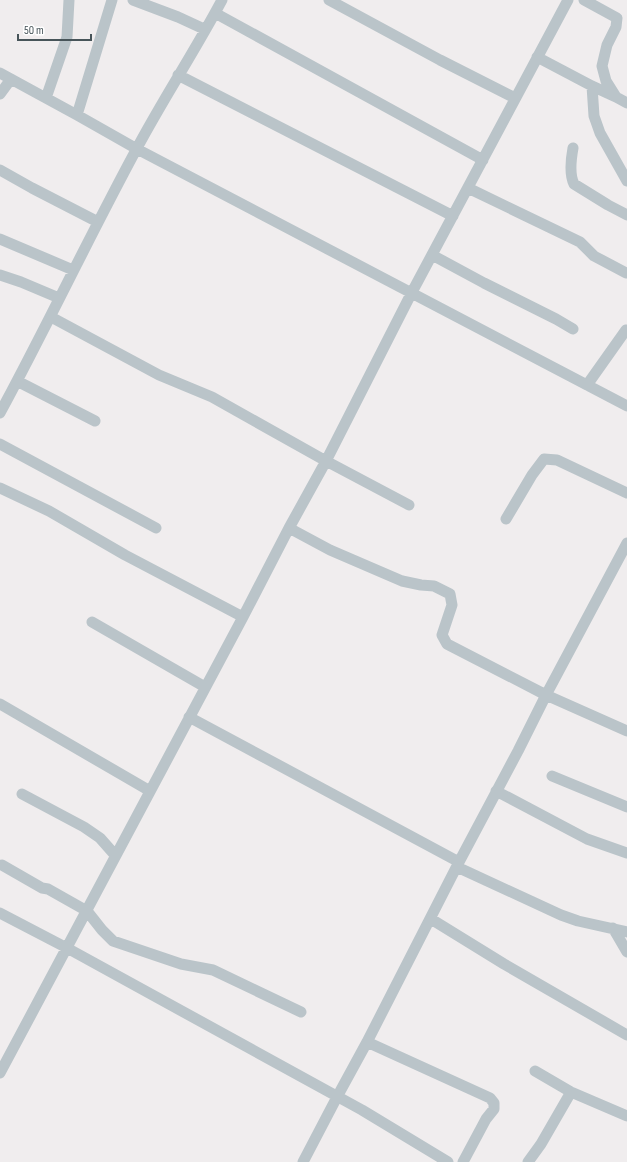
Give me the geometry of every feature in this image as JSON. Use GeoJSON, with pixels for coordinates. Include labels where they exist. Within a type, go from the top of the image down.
{"type":"FeatureCollection","features":[{"type":"Feature","properties":{"kind":"street"},"geometry":{"type":"LineString","coordinates":[[46,98],[67,37],[69,0]]}},
{"type":"Feature","properties":{"kind":"street"},"geometry":{"type":"LineString","coordinates":[[77,115],[112,0]]}},
{"type":"Feature","properties":{"kind":"street"},"geometry":{"type":"LineString","coordinates":[[133,0],[178,17],[204,30]]}},
{"type":"Feature","properties":{"kind":"street"},"geometry":{"type":"LineString","coordinates":[[0,413],[18,381],[73,270],[137,149],[222,0]]}},
{"type":"Feature","properties":{"kind":"street"},"geometry":{"type":"LineString","coordinates":[[329,0],[440,60],[515,98]]}},
{"type":"Feature","properties":{"kind":"street"},"geometry":{"type":"LineString","coordinates":[[0,1073],[326,461],[411,294],[568,0]]}},
{"type":"Feature","properties":{"kind":"street"},"geometry":{"type":"LineString","coordinates":[[584,0],[617,18],[616,27],[607,45],[602,66],[606,81],[616,97]]}},
{"type":"Feature","properties":{"kind":"street"},"geometry":{"type":"LineString","coordinates":[[215,13],[483,160]]}},
{"type":"Feature","properties":{"kind":"street"},"geometry":{"type":"LineString","coordinates":[[537,58],[627,103]]}},
{"type":"Feature","properties":{"kind":"street"},"geometry":{"type":"LineString","coordinates":[[0,73],[137,149],[627,406]]}},
{"type":"Feature","properties":{"kind":"street"},"geometry":{"type":"LineString","coordinates":[[178,75],[452,216]]}},
{"type":"Feature","properties":{"kind":"street"},"geometry":{"type":"LineString","coordinates":[[0,94],[11,79]]}},
{"type":"Feature","properties":{"kind":"street"},"geometry":{"type":"LineString","coordinates":[[592,86],[594,116],[600,133],[627,181]]}},
{"type":"Feature","properties":{"kind":"street"},"geometry":{"type":"LineString","coordinates":[[573,148],[571,157],[571,178],[574,184],[608,206],[627,215]]}},
{"type":"Feature","properties":{"kind":"street"},"geometry":{"type":"LineString","coordinates":[[0,170],[98,222]]}},
{"type":"Feature","properties":{"kind":"street"},"geometry":{"type":"LineString","coordinates":[[468,188],[580,242],[594,256],[626,273]]}},
{"type":"Feature","properties":{"kind":"street"},"geometry":{"type":"LineString","coordinates":[[0,239],[73,270]]}},
{"type":"Feature","properties":{"kind":"street"},"geometry":{"type":"LineString","coordinates":[[432,256],[556,319],[572,329]]}},
{"type":"Feature","properties":{"kind":"street"},"geometry":{"type":"LineString","coordinates":[[0,274],[59,298]]}},
{"type":"Feature","properties":{"kind":"street"},"geometry":{"type":"LineString","coordinates":[[51,317],[159,375],[212,397],[326,461],[409,505]]}},
{"type":"Feature","properties":{"kind":"street"},"geometry":{"type":"LineString","coordinates":[[587,385],[626,330]]}},
{"type":"Feature","properties":{"kind":"street"},"geometry":{"type":"LineString","coordinates":[[18,381],[95,421]]}},
{"type":"Feature","properties":{"kind":"street"},"geometry":{"type":"LineString","coordinates":[[0,444],[156,528]]}},
{"type":"Feature","properties":{"kind":"street"},"geometry":{"type":"LineString","coordinates":[[506,519],[532,475],[544,459],[557,460],[627,493]]}},
{"type":"Feature","properties":{"kind":"street"},"geometry":{"type":"LineString","coordinates":[[0,488],[49,511],[144,566],[243,617]]}},
{"type":"Feature","properties":{"kind":"street"},"geometry":{"type":"LineString","coordinates":[[289,528],[330,550],[402,581],[434,586],[450,594],[452,606],[442,635],[448,644],[546,695],[627,731]]}},
{"type":"Feature","properties":{"kind":"street"},"geometry":{"type":"LineString","coordinates":[[303,1162],[336,1097],[367,1042],[546,695],[627,543]]}},
{"type":"Feature","properties":{"kind":"street"},"geometry":{"type":"LineString","coordinates":[[92,622],[205,687]]}},
{"type":"Feature","properties":{"kind":"street"},"geometry":{"type":"LineString","coordinates":[[0,704],[150,790]]}},
{"type":"Feature","properties":{"kind":"street"},"geometry":{"type":"LineString","coordinates":[[189,717],[458,865],[561,915],[578,921],[627,932]]}},
{"type":"Feature","properties":{"kind":"street"},"geometry":{"type":"LineString","coordinates":[[552,776],[627,807]]}},
{"type":"Feature","properties":{"kind":"street"},"geometry":{"type":"LineString","coordinates":[[496,791],[587,838],[627,853]]}},
{"type":"Feature","properties":{"kind":"street"},"geometry":{"type":"LineString","coordinates":[[22,794],[84,827],[100,838],[115,855]]}},
{"type":"Feature","properties":{"kind":"street"},"geometry":{"type":"LineString","coordinates":[[2,866],[87,911],[113,941],[181,964],[213,970],[302,1012]]}},
{"type":"Feature","properties":{"kind":"street"},"geometry":{"type":"LineString","coordinates":[[0,913],[67,948],[362,1110],[448,1162]]}},
{"type":"Feature","properties":{"kind":"street"},"geometry":{"type":"LineString","coordinates":[[431,918],[504,964],[627,1035]]}},
{"type":"Feature","properties":{"kind":"street"},"geometry":{"type":"LineString","coordinates":[[613,928],[627,952]]}},
{"type":"Feature","properties":{"kind":"street"},"geometry":{"type":"LineString","coordinates":[[367,1042],[490,1098],[494,1103],[494,1109],[486,1119],[463,1162]]}},
{"type":"Feature","properties":{"kind":"street"},"geometry":{"type":"LineString","coordinates":[[534,1071],[571,1092],[627,1116]]}},
{"type":"Feature","properties":{"kind":"street"},"geometry":{"type":"LineString","coordinates":[[528,1162],[545,1138],[571,1092]]}}]}
